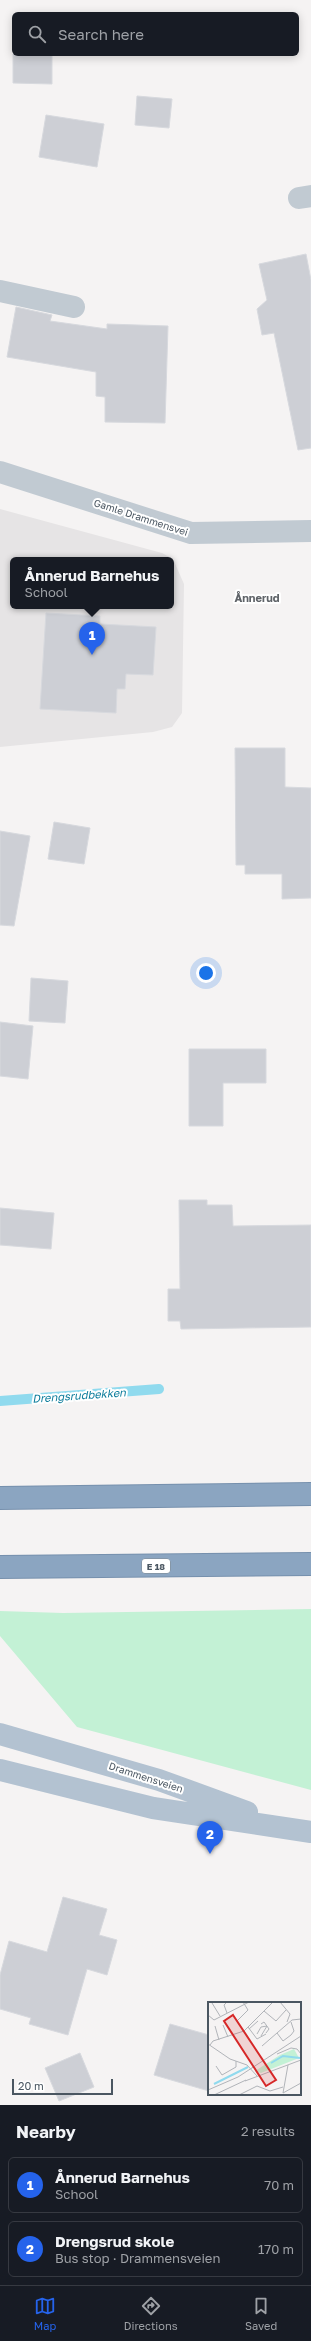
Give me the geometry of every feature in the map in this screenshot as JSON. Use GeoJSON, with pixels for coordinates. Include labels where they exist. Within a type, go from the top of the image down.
{"type":"FeatureCollection","features":[{"type":"Feature","properties":{"kind":"highway"},"geometry":{"type":"LineString","coordinates":[[0,1498],[311,1494]]}},
{"type":"Feature","properties":{"kind":"highway","name":"E 18"},"geometry":{"type":"LineString","coordinates":[[0,1567],[311,1564]]}},
{"type":"Feature","properties":{"kind":"main road","name":"Drammensveien"},"geometry":{"type":"LineString","coordinates":[[0,1734],[159,1780],[289,1827]]}},
{"type":"Feature","properties":{"kind":"main road","name":"Drammensveien"},"geometry":{"type":"LineString","coordinates":[[0,1770],[153,1808],[289,1827],[311,1832]]}},
{"type":"Feature","properties":{"kind":"street"},"geometry":{"type":"LineString","coordinates":[[0,291],[74,307]]}},
{"type":"Feature","properties":{"kind":"street","name":"Gamle Drammensvei"},"geometry":{"type":"LineString","coordinates":[[0,472],[191,533],[311,531]]}},
{"type":"Feature","properties":{"kind":"shaded area"},"geometry":{"type":"Polygon","coordinates":[[[0,509],[162,553],[169,557],[10,557],[10,609],[174,609],[174,561],[184,584],[182,713],[172,727],[153,732],[0,747],[0,509]]]}},
{"type":"Feature","properties":{"kind":"green space"},"geometry":{"type":"Polygon","coordinates":[[[311,1609],[311,1790],[77,1727],[0,1636],[0,1611],[63,1613],[311,1609]]]}},
{"type":"Feature","properties":{"kind":"building"},"geometry":{"type":"Polygon","coordinates":[[[13,56],[52,56],[52,84],[13,83],[13,56]]]}},
{"type":"Feature","properties":{"kind":"building"},"geometry":{"type":"Polygon","coordinates":[[[137,96],[172,99],[169,128],[135,125],[137,96]]]}},
{"type":"Feature","properties":{"kind":"building"},"geometry":{"type":"Polygon","coordinates":[[[46,115],[104,124],[97,167],[39,157],[46,115]]]}},
{"type":"Feature","properties":{"kind":"building"},"geometry":{"type":"Polygon","coordinates":[[[306,254],[311,280],[311,448],[298,450],[274,333],[262,335],[257,309],[267,300],[259,264],[306,254]]]}},
{"type":"Feature","properties":{"kind":"building"},"geometry":{"type":"Polygon","coordinates":[[[16,307],[52,315],[50,321],[107,329],[107,324],[168,326],[165,423],[105,422],[105,397],[96,396],[96,372],[7,357],[16,307]]]}},
{"type":"Feature","properties":{"kind":"building"},"geometry":{"type":"Polygon","coordinates":[[[46,613],[100,616],[100,624],[156,627],[153,675],[126,674],[125,689],[117,689],[116,713],[40,709],[46,613]]]}},
{"type":"Feature","properties":{"kind":"building"},"geometry":{"type":"Polygon","coordinates":[[[235,748],[285,748],[285,787],[311,788],[311,898],[282,899],[282,874],[245,874],[245,865],[236,865],[235,748]]]}},
{"type":"Feature","properties":{"kind":"building"},"geometry":{"type":"Polygon","coordinates":[[[54,822],[90,828],[84,864],[48,859],[54,822]]]}},
{"type":"Feature","properties":{"kind":"building"},"geometry":{"type":"Polygon","coordinates":[[[0,831],[30,836],[14,926],[0,925],[0,831]]]}},
{"type":"Feature","properties":{"kind":"building"},"geometry":{"type":"Polygon","coordinates":[[[31,978],[68,981],[65,1023],[29,1021],[31,978]]]}},
{"type":"Feature","properties":{"kind":"building"},"geometry":{"type":"Polygon","coordinates":[[[0,1022],[33,1026],[28,1079],[0,1076],[0,1022]]]}},
{"type":"Feature","properties":{"kind":"building"},"geometry":{"type":"Polygon","coordinates":[[[189,1049],[266,1049],[266,1083],[223,1083],[223,1126],[189,1126],[189,1049]]]}},
{"type":"Feature","properties":{"kind":"building"},"geometry":{"type":"Polygon","coordinates":[[[179,1200],[207,1200],[207,1205],[232,1205],[233,1226],[311,1225],[311,1327],[181,1329],[180,1321],[168,1321],[168,1289],[180,1289],[179,1200]]]}},
{"type":"Feature","properties":{"kind":"building"},"geometry":{"type":"Polygon","coordinates":[[[0,1208],[54,1213],[51,1249],[0,1245],[0,1208]]]}},
{"type":"Feature","properties":{"kind":"building"},"geometry":{"type":"Polygon","coordinates":[[[63,1897],[107,1909],[99,1935],[117,1940],[107,1975],[87,1969],[68,2035],[29,2024],[31,2018],[0,2009],[0,1975],[9,1941],[47,1952],[63,1897]]]}},
{"type":"Feature","properties":{"kind":"building"},"geometry":{"type":"Polygon","coordinates":[[[170,2024],[208,2035],[208,2091],[154,2075],[170,2024]]]}},
{"type":"Feature","properties":{"kind":"building"},"geometry":{"type":"Polygon","coordinates":[[[80,2053],[94,2087],[59,2101],[45,2068],[80,2053]]]}},
{"type":"Feature","properties":{"kind":"waterway","name":"Drengsrudbekken"},"geometry":{"type":"LineString","coordinates":[[0,1401],[159,1389]]}},
{"type":"Feature","properties":{"kind":"place","name":"Ånnerud Barnehus"},"geometry":{"type":"Point","coordinates":[92,655]}},
{"type":"Feature","properties":{"kind":"place","name":"Drengsrud skole"},"geometry":{"type":"Point","coordinates":[210,1854]}},
{"type":"Feature","properties":{"kind":"district","name":"Ånnerud"},"geometry":{"type":"Point","coordinates":[257,597]}}]}
